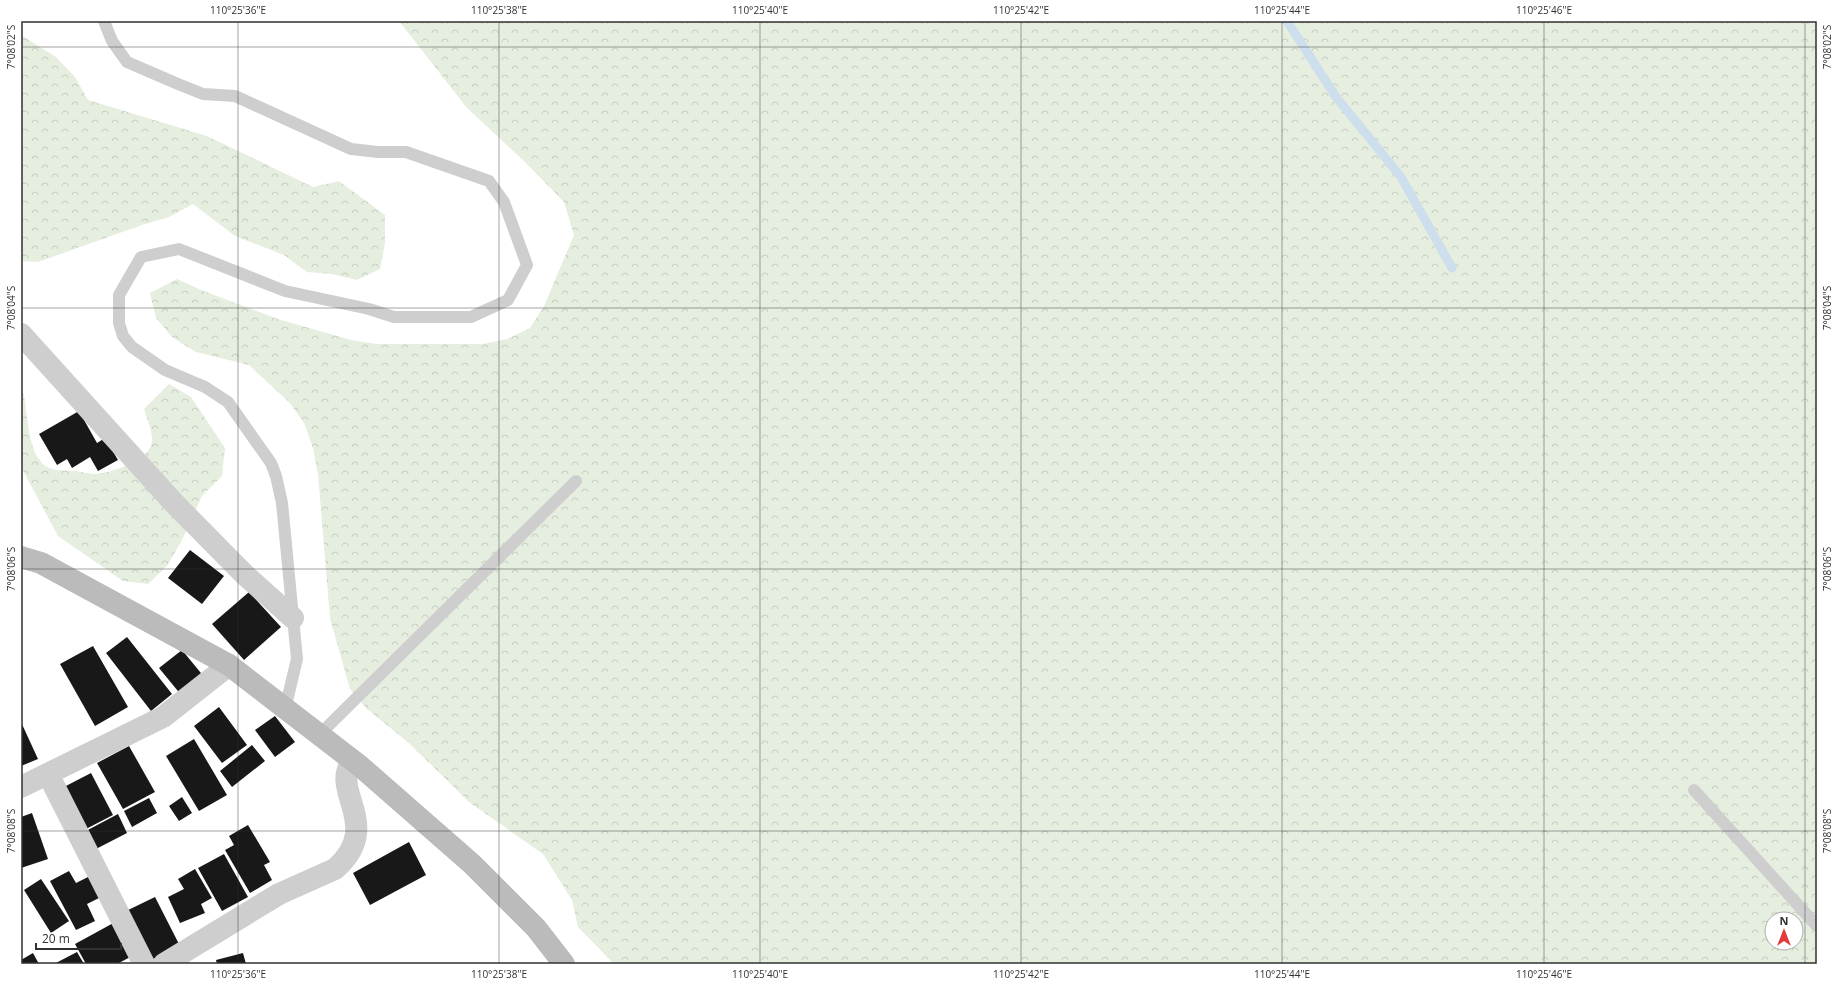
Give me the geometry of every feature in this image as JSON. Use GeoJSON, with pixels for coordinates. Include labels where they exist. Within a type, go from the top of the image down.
{"type":"FeatureCollection","features":[{"type":"Feature","properties":{"kind":"main road"},"geometry":{"type":"LineString","coordinates":[[21,557],[41,563],[229,665],[353,761],[472,864],[536,928],[564,964]]}},
{"type":"Feature","properties":{"kind":"street"},"geometry":{"type":"LineString","coordinates":[[21,334],[173,502],[244,574],[293,618]]}},
{"type":"Feature","properties":{"kind":"street"},"geometry":{"type":"LineString","coordinates":[[21,787],[163,717],[229,665]]}},
{"type":"Feature","properties":{"kind":"street"},"geometry":{"type":"LineString","coordinates":[[164,964],[279,894],[335,869],[343,862],[350,854],[356,840],[357,832],[354,807],[345,776],[346,770],[353,761]]}},
{"type":"Feature","properties":{"kind":"street"},"geometry":{"type":"LineString","coordinates":[[48,774],[144,964]]}},
{"type":"Feature","properties":{"kind":"lane"},"geometry":{"type":"LineString","coordinates":[[104,21],[112,41],[127,62],[178,84],[203,94],[235,96],[351,149],[378,152],[406,152],[489,181],[504,202],[528,265],[508,300],[471,317],[394,317],[369,309],[285,291],[179,249],[141,257],[119,295],[119,323],[123,336],[132,347],[165,370],[204,387],[228,402],[271,463],[276,476],[282,503],[297,659],[285,709]]}},
{"type":"Feature","properties":{"kind":"lane"},"geometry":{"type":"LineString","coordinates":[[319,735],[576,481]]}},
{"type":"Feature","properties":{"kind":"lane"},"geometry":{"type":"LineString","coordinates":[[1694,790],[1817,926]]}},
{"type":"Feature","properties":{"kind":"green space"},"geometry":{"type":"Polygon","coordinates":[[[399,21],[1817,21],[1817,964],[614,964],[578,927],[572,900],[543,854],[469,802],[409,743],[367,709],[350,689],[330,618],[318,474],[313,448],[304,423],[289,402],[249,365],[196,352],[173,338],[156,318],[150,293],[177,279],[201,290],[278,319],[351,340],[376,344],[483,344],[507,339],[530,328],[544,306],[574,235],[564,202],[525,162],[467,108],[399,21]]]}},
{"type":"Feature","properties":{"kind":"green space"},"geometry":{"type":"Polygon","coordinates":[[[21,35],[56,57],[75,77],[88,100],[207,136],[313,187],[339,181],[385,215],[385,243],[380,269],[357,280],[332,274],[307,272],[284,255],[235,236],[193,204],[169,217],[142,225],[38,262],[21,261],[21,35]]]}},
{"type":"Feature","properties":{"kind":"green space"},"geometry":{"type":"Polygon","coordinates":[[[21,383],[30,435],[36,455],[44,465],[52,469],[91,474],[108,472],[140,458],[146,453],[152,444],[152,434],[144,409],[169,384],[191,397],[225,448],[222,476],[202,496],[181,542],[167,566],[148,584],[123,581],[58,536],[21,467],[21,383]]]}},
{"type":"Feature","properties":{"kind":"building"},"geometry":{"type":"Polygon","coordinates":[[[79,411],[97,443],[105,438],[118,460],[98,471],[90,457],[72,468],[67,459],[57,465],[39,434],[79,411]]]}},
{"type":"Feature","properties":{"kind":"building"},"geometry":{"type":"Polygon","coordinates":[[[190,550],[224,576],[202,604],[168,578],[190,550]]]}},
{"type":"Feature","properties":{"kind":"building"},"geometry":{"type":"Polygon","coordinates":[[[249,592],[281,627],[244,660],[212,624],[249,592]]]}},
{"type":"Feature","properties":{"kind":"building"},"geometry":{"type":"Polygon","coordinates":[[[127,637],[172,694],[151,711],[106,653],[127,637]]]}},
{"type":"Feature","properties":{"kind":"building"},"geometry":{"type":"Polygon","coordinates":[[[93,646],[128,707],[95,726],[60,664],[93,646]]]}},
{"type":"Feature","properties":{"kind":"building"},"geometry":{"type":"Polygon","coordinates":[[[182,650],[205,678],[182,696],[159,668],[182,650]]]}},
{"type":"Feature","properties":{"kind":"building"},"geometry":{"type":"Polygon","coordinates":[[[219,707],[247,745],[222,763],[194,726],[219,707]]]}},
{"type":"Feature","properties":{"kind":"building"},"geometry":{"type":"Polygon","coordinates":[[[275,716],[295,742],[275,757],[255,730],[275,716]]]}},
{"type":"Feature","properties":{"kind":"building"},"geometry":{"type":"Polygon","coordinates":[[[21,722],[38,759],[21,766],[21,722]]]}},
{"type":"Feature","properties":{"kind":"building"},"geometry":{"type":"Polygon","coordinates":[[[194,739],[227,795],[199,811],[166,756],[194,739]]]}},
{"type":"Feature","properties":{"kind":"building"},"geometry":{"type":"Polygon","coordinates":[[[252,745],[265,761],[232,787],[220,771],[252,745]]]}},
{"type":"Feature","properties":{"kind":"building"},"geometry":{"type":"Polygon","coordinates":[[[129,746],[155,792],[123,809],[97,763],[129,746]]]}},
{"type":"Feature","properties":{"kind":"building"},"geometry":{"type":"Polygon","coordinates":[[[91,773],[113,815],[84,830],[62,788],[91,773]]]}},
{"type":"Feature","properties":{"kind":"building"},"geometry":{"type":"Polygon","coordinates":[[[182,797],[192,813],[179,821],[169,806],[182,797]]]}},
{"type":"Feature","properties":{"kind":"building"},"geometry":{"type":"Polygon","coordinates":[[[149,798],[157,813],[132,827],[124,811],[149,798]]]}},
{"type":"Feature","properties":{"kind":"building"},"geometry":{"type":"Polygon","coordinates":[[[32,813],[48,859],[21,868],[21,817],[32,813]]]}},
{"type":"Feature","properties":{"kind":"building"},"geometry":{"type":"Polygon","coordinates":[[[118,814],[127,833],[94,850],[84,832],[118,814]]]}},
{"type":"Feature","properties":{"kind":"building"},"geometry":{"type":"Polygon","coordinates":[[[248,825],[270,862],[264,865],[272,880],[250,893],[225,850],[234,845],[229,836],[248,825]]]}},
{"type":"Feature","properties":{"kind":"building"},"geometry":{"type":"Polygon","coordinates":[[[409,842],[426,875],[370,905],[353,873],[409,842]]]}},
{"type":"Feature","properties":{"kind":"building"},"geometry":{"type":"Polygon","coordinates":[[[224,854],[248,897],[222,911],[198,868],[224,854]]]}},
{"type":"Feature","properties":{"kind":"building"},"geometry":{"type":"Polygon","coordinates":[[[195,869],[212,898],[201,904],[205,913],[180,923],[168,897],[184,889],[178,879],[195,869]]]}},
{"type":"Feature","properties":{"kind":"building"},"geometry":{"type":"Polygon","coordinates":[[[69,871],[76,883],[90,876],[101,897],[87,904],[95,921],[76,930],[50,881],[69,871]]]}},
{"type":"Feature","properties":{"kind":"building"},"geometry":{"type":"Polygon","coordinates":[[[41,879],[69,921],[51,933],[24,890],[41,879]]]}},
{"type":"Feature","properties":{"kind":"building"},"geometry":{"type":"Polygon","coordinates":[[[155,897],[180,946],[147,962],[122,913],[155,897]]]}},
{"type":"Feature","properties":{"kind":"building"},"geometry":{"type":"Polygon","coordinates":[[[117,921],[134,955],[117,964],[86,964],[75,944],[117,921]]]}},
{"type":"Feature","properties":{"kind":"building"},"geometry":{"type":"Polygon","coordinates":[[[77,952],[84,964],[54,964],[77,952]]]}},
{"type":"Feature","properties":{"kind":"building"},"geometry":{"type":"Polygon","coordinates":[[[33,953],[39,964],[21,964],[21,960],[33,953]]]}},
{"type":"Feature","properties":{"kind":"building"},"geometry":{"type":"Polygon","coordinates":[[[243,953],[246,964],[217,964],[216,960],[243,953]]]}},
{"type":"Feature","properties":{"kind":"waterway"},"geometry":{"type":"LineString","coordinates":[[1287,21],[1336,97],[1401,177],[1452,268]]}}]}
